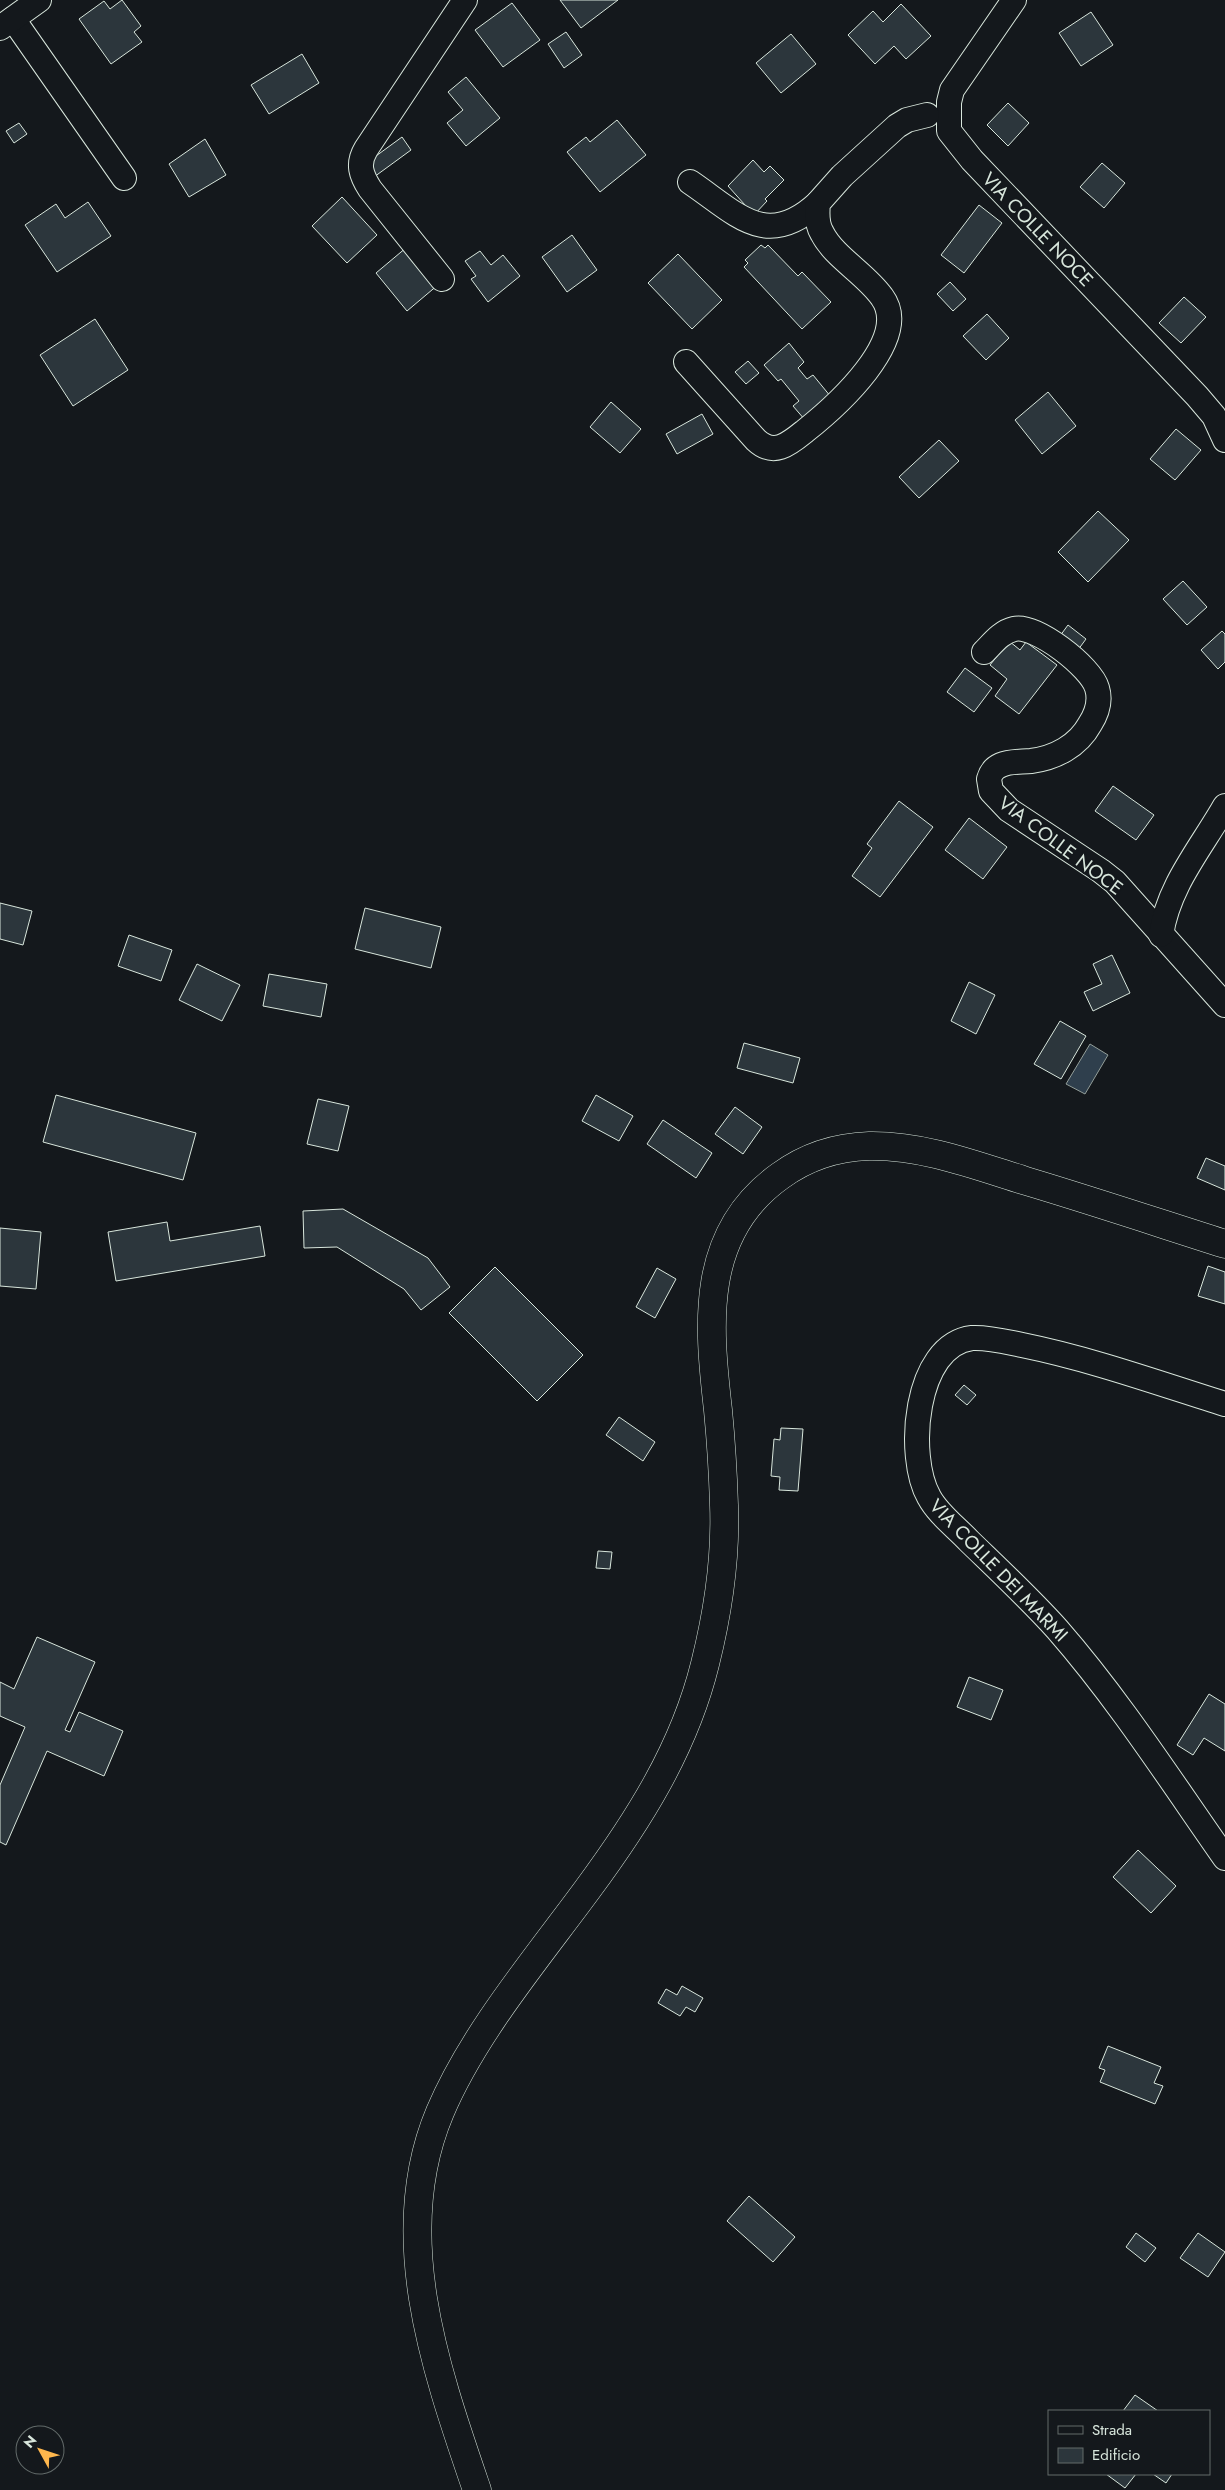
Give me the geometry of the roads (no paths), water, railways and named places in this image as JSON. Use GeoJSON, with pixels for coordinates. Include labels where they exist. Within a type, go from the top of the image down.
{"type":"FeatureCollection","features":[{"type":"Feature","properties":{"kind":"main road"},"geometry":{"type":"LineString","coordinates":[[477,2490],[435,2355],[424,2298],[417,2226],[422,2176],[440,2112],[465,2063],[644,1807],[671,1757],[696,1696],[714,1623],[724,1547],[724,1507],[713,1368],[712,1302],[719,1260],[738,1222],[757,1196],[779,1177],[796,1166],[832,1151],[856,1147],[882,1146],[932,1153],[987,1168],[1225,1244]]}},
{"type":"Feature","properties":{"kind":"street"},"geometry":{"type":"LineString","coordinates":[[39,0],[6,23],[124,178]]}},
{"type":"Feature","properties":{"kind":"street"},"geometry":{"type":"LineString","coordinates":[[442,278],[370,189],[363,177],[360,163],[366,149],[465,0]]}},
{"type":"Feature","properties":{"kind":"street"},"geometry":{"type":"LineString","coordinates":[[949,131],[949,102],[959,79],[1014,0]]}},
{"type":"Feature","properties":{"kind":"street"},"geometry":{"type":"LineString","coordinates":[[690,182],[744,219],[768,228],[791,222],[818,203],[842,176],[897,126],[907,120],[928,115],[949,102]]}},
{"type":"Feature","properties":{"kind":"street","name":"VIA COLLE NOCE"},"geometry":{"type":"LineString","coordinates":[[928,115],[949,131],[972,160],[1197,396],[1214,416],[1225,440]]}},
{"type":"Feature","properties":{"kind":"street"},"geometry":{"type":"LineString","coordinates":[[686,362],[756,440],[770,449],[778,449],[789,444],[832,410],[859,382],[881,346],[888,326],[888,310],[877,290],[821,233],[818,203]]}},
{"type":"Feature","properties":{"kind":"street","name":"VIA COLLE NOCE"},"geometry":{"type":"LineString","coordinates":[[984,652],[1001,635],[1016,629],[1025,629],[1039,635],[1072,658],[1092,677],[1097,690],[1098,708],[1083,734],[1069,747],[1055,755],[1001,765],[991,772],[990,785],[996,798],[1009,810],[1107,875],[1124,891],[1225,1005]]}},
{"type":"Feature","properties":{"kind":"street"},"geometry":{"type":"LineString","coordinates":[[1161,935],[1165,912],[1173,893],[1225,806]]}},
{"type":"Feature","properties":{"kind":"street","name":"VIA COLLE DEI MARMI"},"geometry":{"type":"LineString","coordinates":[[1225,1404],[1059,1353],[976,1338],[956,1343],[937,1363],[924,1392],[919,1410],[916,1437],[920,1474],[934,1504],[1039,1609],[1071,1645],[1103,1685],[1225,1858]]}},
{"type":"Feature","properties":{"kind":"water"},"geometry":{"type":"Polygon","coordinates":[[[1090,1044],[1108,1055],[1085,1094],[1066,1084],[1090,1044]]]}}]}
